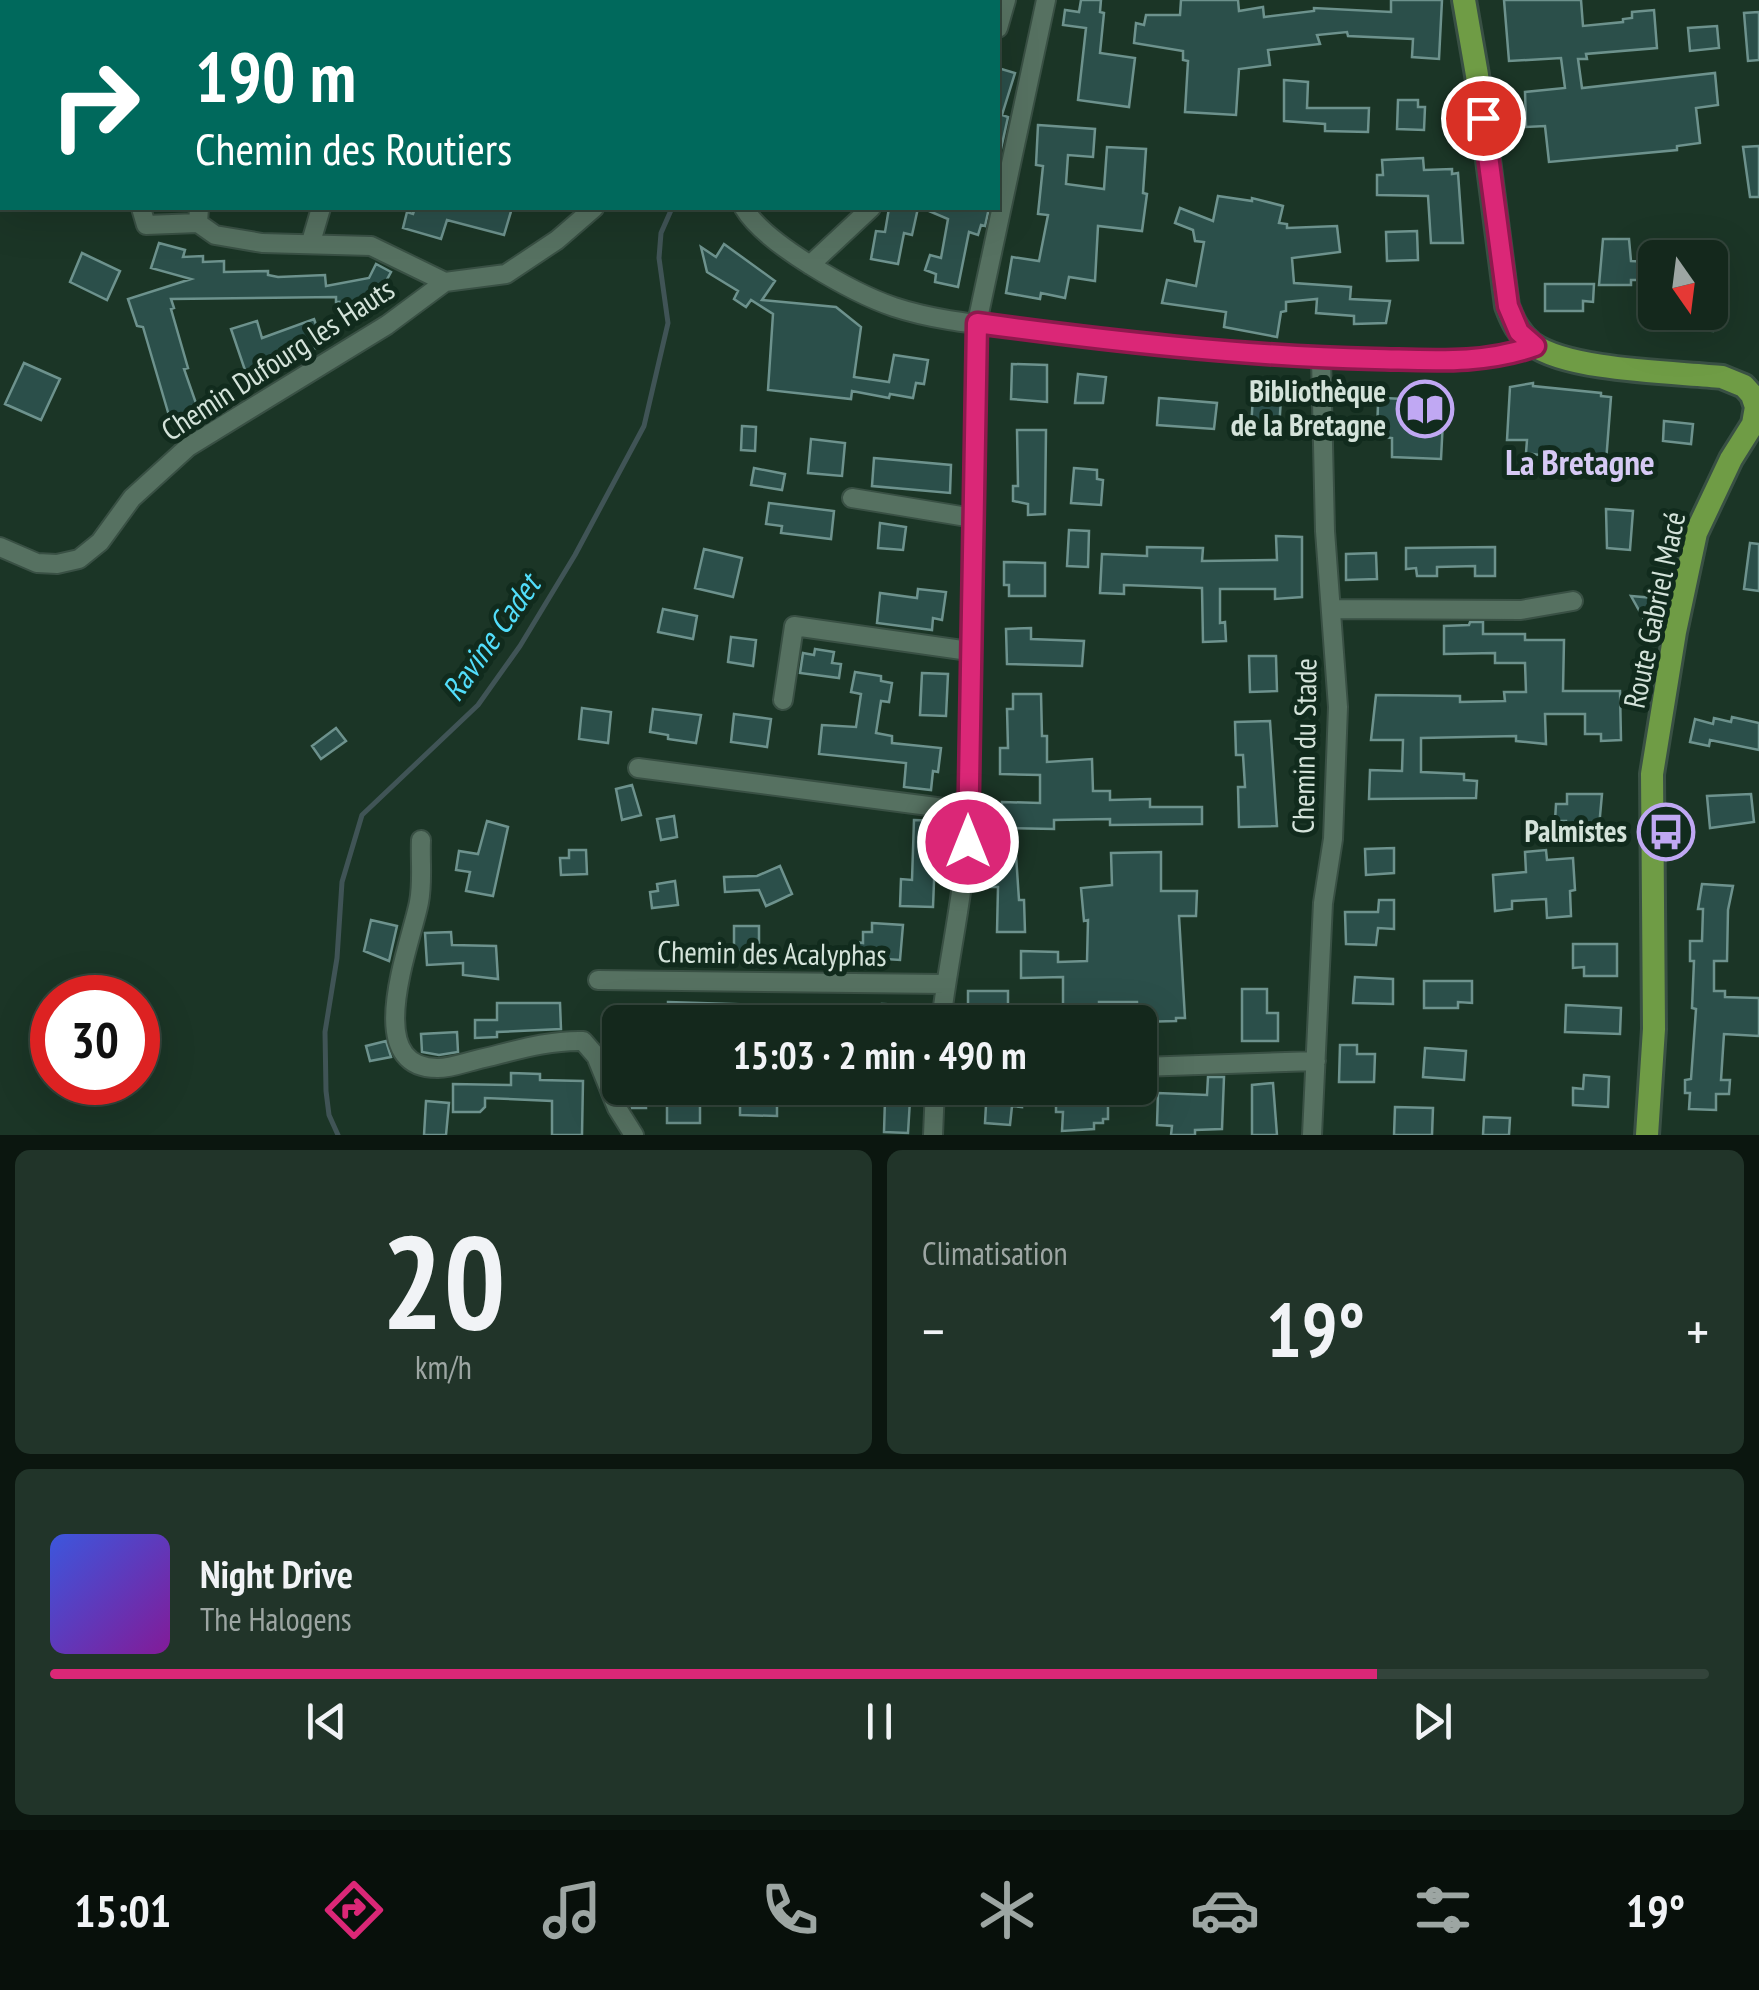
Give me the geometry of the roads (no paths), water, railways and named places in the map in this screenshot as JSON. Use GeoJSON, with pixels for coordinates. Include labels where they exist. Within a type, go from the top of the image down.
{"type":"FeatureCollection","features":[{"type":"Feature","properties":{"kind":"main road"},"geometry":{"type":"LineString","coordinates":[[1464,0],[1508,306],[1519,332],[1535,346]]}},
{"type":"Feature","properties":{"kind":"main road","name":"Route Gabriel Macé"},"geometry":{"type":"LineString","coordinates":[[1535,346],[1550,354],[1592,364],[1722,376],[1756,395],[1753,424],[1731,459],[1696,534],[1652,774],[1654,1029],[1647,1135]]}},
{"type":"Feature","properties":{"kind":"street"},"geometry":{"type":"LineString","coordinates":[[942,1005],[963,889],[967,811],[977,323],[1046,0]]}},
{"type":"Feature","properties":{"kind":"street"},"geometry":{"type":"LineString","coordinates":[[142,210],[146,226],[198,215],[215,236],[371,246],[445,282],[506,274],[557,240],[592,210]]}},
{"type":"Feature","properties":{"kind":"street"},"geometry":{"type":"LineString","coordinates":[[311,242],[320,210]]}},
{"type":"Feature","properties":{"kind":"street"},"geometry":{"type":"LineString","coordinates":[[745,210],[770,239],[893,306],[977,323],[1115,342],[1321,358],[1476,360],[1535,346]]}},
{"type":"Feature","properties":{"kind":"street"},"geometry":{"type":"LineString","coordinates":[[810,264],[869,210]]}},
{"type":"Feature","properties":{"kind":"street","name":"Chemin Dufourg les Hauts"},"geometry":{"type":"LineString","coordinates":[[0,547],[37,563],[79,559],[100,542],[132,498],[188,446],[387,325],[445,282]]}},
{"type":"Feature","properties":{"kind":"street","name":"Chemin du Stade"},"geometry":{"type":"LineString","coordinates":[[1312,1135],[1323,903],[1338,766],[1338,707],[1324,531],[1321,358]]}},
{"type":"Feature","properties":{"kind":"street"},"geometry":{"type":"LineString","coordinates":[[852,498],[973,518]]}},
{"type":"Feature","properties":{"kind":"street"},"geometry":{"type":"LineString","coordinates":[[1331,609],[1521,610],[1573,601]]}},
{"type":"Feature","properties":{"kind":"street"},"geometry":{"type":"LineString","coordinates":[[783,700],[794,626],[970,650]]}},
{"type":"Feature","properties":{"kind":"street"},"geometry":{"type":"LineString","coordinates":[[638,768],[967,811]]}},
{"type":"Feature","properties":{"kind":"street"},"geometry":{"type":"LineString","coordinates":[[421,840],[420,901],[401,964],[395,1020],[399,1046],[418,1066],[440,1069],[558,1040],[582,1041],[596,1056],[616,1108],[634,1135]]}},
{"type":"Feature","properties":{"kind":"street","name":"Chemin des Acalyphas"},"geometry":{"type":"LineString","coordinates":[[598,980],[945,984]]}},
{"type":"Feature","properties":{"kind":"street"},"geometry":{"type":"LineString","coordinates":[[1157,1066],[1316,1061]]}},
{"type":"Feature","properties":{"kind":"street"},"geometry":{"type":"LineString","coordinates":[[933,1135],[934,1105]]}},
{"type":"Feature","properties":{"kind":"waterway","name":"Ravine Cadet"},"geometry":{"type":"LineString","coordinates":[[338,1135],[329,1115],[325,1032],[337,958],[342,882],[362,815],[478,705],[520,646],[575,555],[644,426],[668,323],[659,258],[661,233],[671,210]]}},
{"type":"Feature","properties":{"kind":"place","name":"Bibliothèque de la Bretagne"},"geometry":{"type":"Point","coordinates":[1425,409]}},
{"type":"Feature","properties":{"kind":"place","name":"Palmistes"},"geometry":{"type":"Point","coordinates":[1666,832]}},
{"type":"Feature","properties":{"kind":"district","name":"La Bretagne"},"geometry":{"type":"Point","coordinates":[1580,463]}}]}
